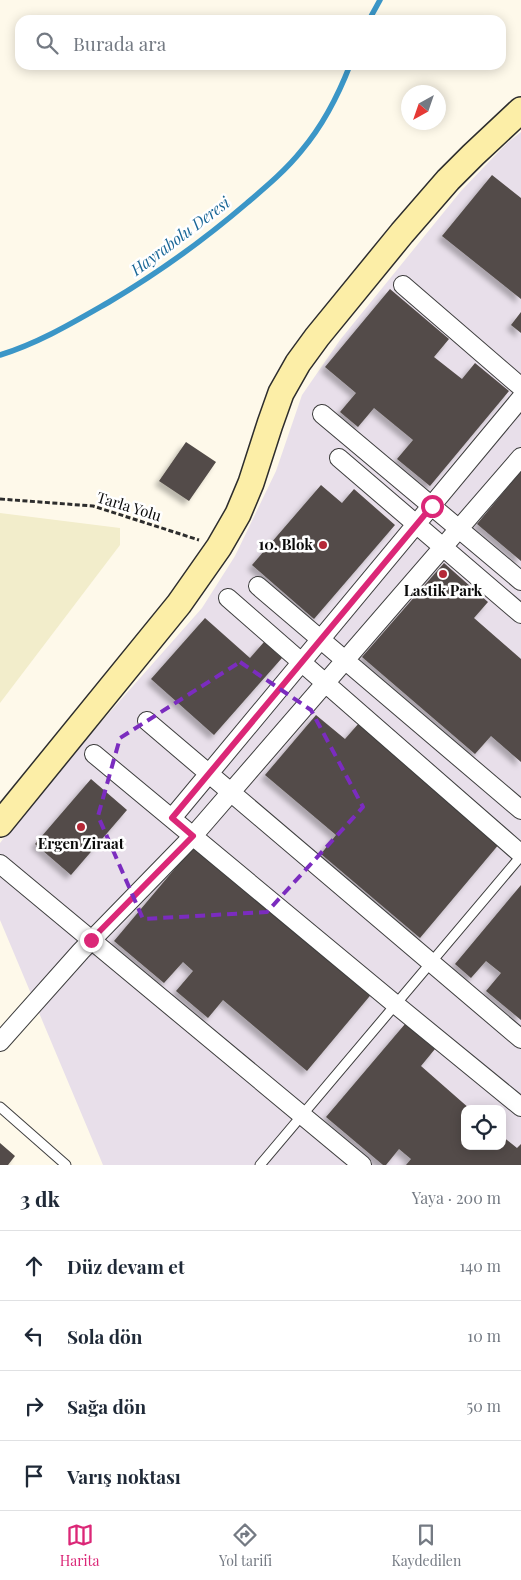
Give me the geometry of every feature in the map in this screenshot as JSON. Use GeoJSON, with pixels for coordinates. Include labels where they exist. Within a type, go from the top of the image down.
{"type":"FeatureCollection","features":[{"type":"Feature","properties":{"kind":"main road"},"geometry":{"type":"LineString","coordinates":[[0,824],[179,604],[219,547],[251,483],[281,393],[317,337],[355,289],[448,180],[521,110]]}},
{"type":"Feature","properties":{"kind":"street"},"geometry":{"type":"LineString","coordinates":[[403,285],[521,387]]}},
{"type":"Feature","properties":{"kind":"street"},"geometry":{"type":"LineString","coordinates":[[172,818],[521,398]]}},
{"type":"Feature","properties":{"kind":"street"},"geometry":{"type":"LineString","coordinates":[[322,414],[521,581]]}},
{"type":"Feature","properties":{"kind":"street"},"geometry":{"type":"LineString","coordinates":[[0,1042],[91,940],[193,836],[521,457]]}},
{"type":"Feature","properties":{"kind":"street"},"geometry":{"type":"LineString","coordinates":[[340,458],[521,614]]}},
{"type":"Feature","properties":{"kind":"street"},"geometry":{"type":"LineString","coordinates":[[258,586],[521,810]]}},
{"type":"Feature","properties":{"kind":"street"},"geometry":{"type":"LineString","coordinates":[[228,598],[521,855]]}},
{"type":"Feature","properties":{"kind":"street"},"geometry":{"type":"LineString","coordinates":[[147,720],[521,1040]]}},
{"type":"Feature","properties":{"kind":"street"},"geometry":{"type":"LineString","coordinates":[[94,754],[521,1107]]}},
{"type":"Feature","properties":{"kind":"street"},"geometry":{"type":"LineString","coordinates":[[0,864],[362,1165]]}},
{"type":"Feature","properties":{"kind":"lane"},"geometry":{"type":"LineString","coordinates":[[260,1165],[521,855]]}},
{"type":"Feature","properties":{"kind":"lane"},"geometry":{"type":"LineString","coordinates":[[0,1107],[63,1164]]}},
{"type":"Feature","properties":{"kind":"path","name":"Tarla Yolu"},"geometry":{"type":"LineString","coordinates":[[0,498],[93,506],[219,547]]}},
{"type":"Feature","properties":{"kind":"highlighted area"},"geometry":{"type":"Polygon","coordinates":[[[240,662],[311,710],[363,807],[267,912],[143,919],[98,816],[120,738],[240,662]]]}},
{"type":"Feature","properties":{"kind":"shaded area"},"geometry":{"type":"Polygon","coordinates":[[[521,132],[521,1165],[103,1165],[0,920],[0,843],[48,782],[202,608],[235,556],[276,471],[302,395],[340,340],[461,191],[507,143],[521,132]]]}},
{"type":"Feature","properties":{"kind":"shaded area"},"geometry":{"type":"Polygon","coordinates":[[[0,513],[120,528],[120,545],[0,703],[0,513]]]}},
{"type":"Feature","properties":{"kind":"building"},"geometry":{"type":"Polygon","coordinates":[[[492,175],[521,198],[521,299],[442,236],[492,175]]]}},
{"type":"Feature","properties":{"kind":"building"},"geometry":{"type":"Polygon","coordinates":[[[390,289],[449,339],[434,357],[462,379],[475,363],[509,391],[430,486],[397,459],[413,440],[374,408],[358,427],[340,412],[356,393],[325,367],[390,289]]]}},
{"type":"Feature","properties":{"kind":"building"},"geometry":{"type":"Polygon","coordinates":[[[521,312],[521,333],[511,325],[521,312]]]}},
{"type":"Feature","properties":{"kind":"building"},"geometry":{"type":"Polygon","coordinates":[[[186,442],[216,462],[189,501],[159,481],[186,442]]]}},
{"type":"Feature","properties":{"kind":"building"},"geometry":{"type":"Polygon","coordinates":[[[521,471],[521,561],[477,524],[521,471]]]}},
{"type":"Feature","properties":{"kind":"building","name":"10. Blok"},"geometry":{"type":"Polygon","coordinates":[[[321,485],[342,503],[354,489],[395,525],[314,619],[252,565],[321,485]]]}},
{"type":"Feature","properties":{"kind":"building"},"geometry":{"type":"Polygon","coordinates":[[[444,563],[488,602],[474,618],[521,659],[521,762],[491,736],[475,754],[362,657],[444,563]]]}},
{"type":"Feature","properties":{"kind":"building"},"geometry":{"type":"Polygon","coordinates":[[[205,618],[250,658],[264,642],[282,658],[214,735],[151,679],[205,618]]]}},
{"type":"Feature","properties":{"kind":"building"},"geometry":{"type":"Polygon","coordinates":[[[316,715],[345,739],[359,723],[500,843],[420,938],[321,854],[336,835],[265,775],[316,715]]]}},
{"type":"Feature","properties":{"kind":"building","name":"Ergen Ziraat"},"geometry":{"type":"Polygon","coordinates":[[[91,779],[127,810],[71,875],[35,844],[91,779]]]}},
{"type":"Feature","properties":{"kind":"building"},"geometry":{"type":"Polygon","coordinates":[[[193,847],[374,991],[307,1071],[223,1000],[208,1018],[176,991],[193,971],[183,962],[164,983],[114,941],[193,847]]]}},
{"type":"Feature","properties":{"kind":"building"},"geometry":{"type":"Polygon","coordinates":[[[521,885],[521,1020],[486,991],[501,973],[486,961],[471,978],[455,964],[521,885]]]}},
{"type":"Feature","properties":{"kind":"building"},"geometry":{"type":"Polygon","coordinates":[[[405,1024],[435,1049],[421,1066],[465,1105],[461,1105],[461,1150],[506,1150],[506,1139],[517,1148],[521,1144],[521,1165],[406,1165],[411,1159],[399,1149],[386,1165],[383,1165],[326,1117],[405,1024]]]}},
{"type":"Feature","properties":{"kind":"building"},"geometry":{"type":"Polygon","coordinates":[[[0,1143],[15,1156],[8,1165],[0,1165],[0,1143]]]}},
{"type":"Feature","properties":{"kind":"waterway","name":"Hayrabolu Deresi"},"geometry":{"type":"LineString","coordinates":[[372,15],[380,0]]}},
{"type":"Feature","properties":{"kind":"waterway","name":"Hayrabolu Deresi"},"geometry":{"type":"LineString","coordinates":[[0,355],[42,338],[109,302],[180,256],[231,217],[283,171],[310,140],[329,110],[348,70]]}},
{"type":"Feature","properties":{"kind":"place","name":"10. Blok"},"geometry":{"type":"Point","coordinates":[323,545]}},
{"type":"Feature","properties":{"kind":"place","name":"Lastik Park"},"geometry":{"type":"Point","coordinates":[443,574]}},
{"type":"Feature","properties":{"kind":"place","name":"Ergen Ziraat"},"geometry":{"type":"Point","coordinates":[81,827]}},
{"type":"Feature","properties":{"kind":"route"},"geometry":{"type":"LineString","coordinates":[[91,940],[193,836],[172,818],[432,506]]}}]}
